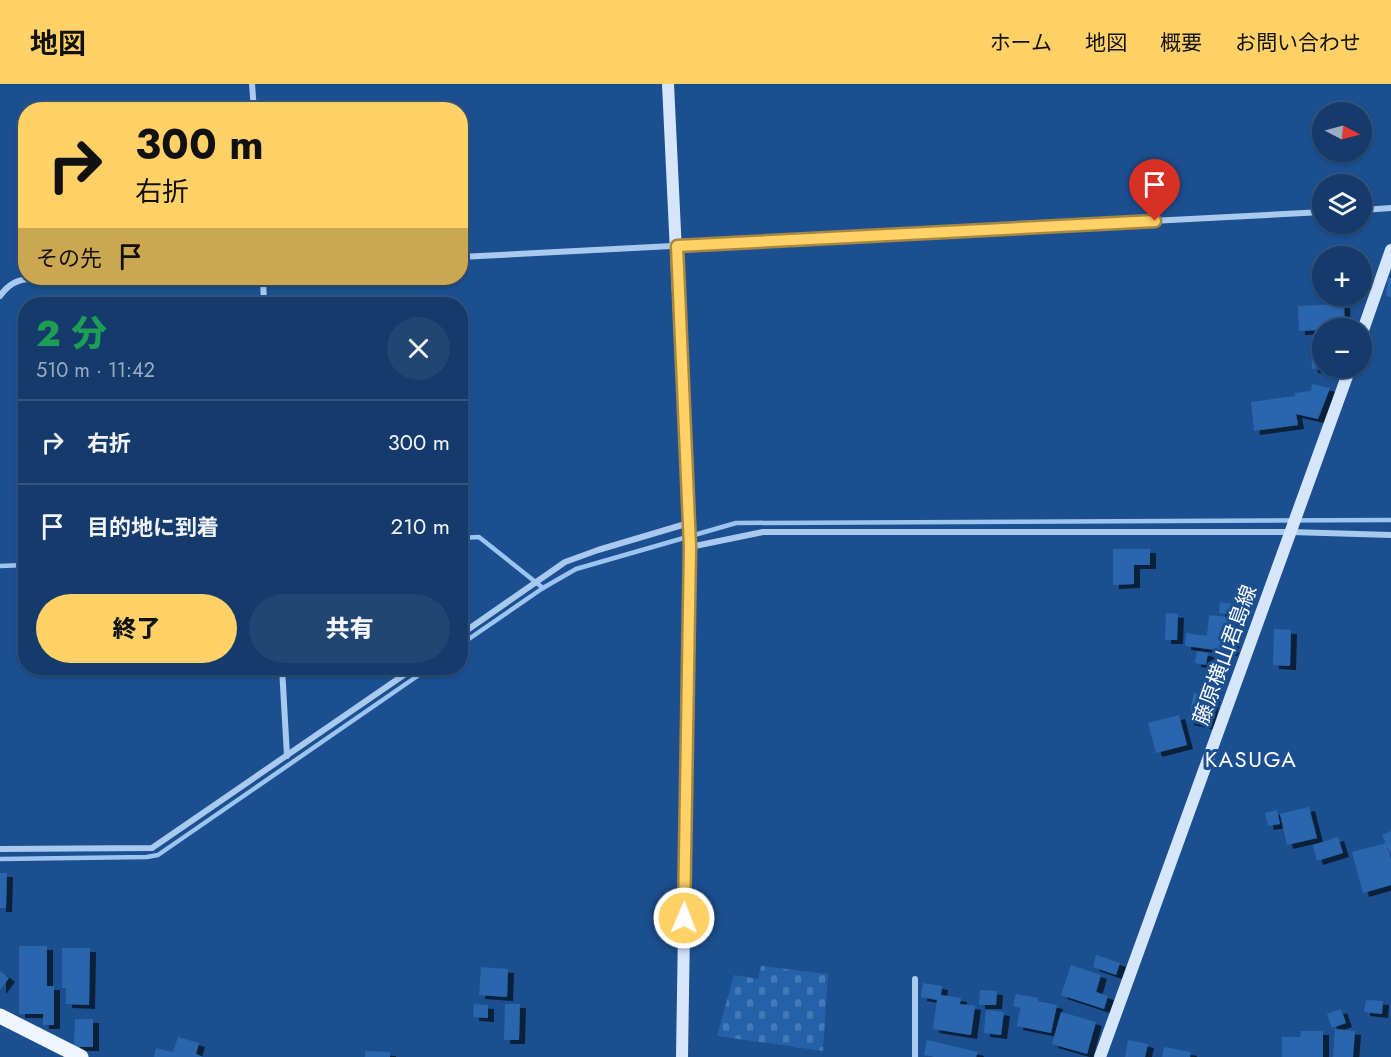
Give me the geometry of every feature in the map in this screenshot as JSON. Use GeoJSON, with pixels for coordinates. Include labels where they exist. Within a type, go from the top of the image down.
{"type":"FeatureCollection","features":[{"type":"Feature","properties":{"kind":"main road"},"geometry":{"type":"LineString","coordinates":[[0,1016],[81,1057]]}},
{"type":"Feature","properties":{"kind":"street"},"geometry":{"type":"LineString","coordinates":[[252,84],[253,102]]}},
{"type":"Feature","properties":{"kind":"street"},"geometry":{"type":"LineString","coordinates":[[668,84],[690,523],[682,1057]]}},
{"type":"Feature","properties":{"kind":"street"},"geometry":{"type":"LineString","coordinates":[[1372,209],[1391,208]]}},
{"type":"Feature","properties":{"kind":"street"},"geometry":{"type":"LineString","coordinates":[[468,257],[1312,213]]}},
{"type":"Feature","properties":{"kind":"street"},"geometry":{"type":"LineString","coordinates":[[1368,318],[1389,265],[1391,250]]}},
{"type":"Feature","properties":{"kind":"street"},"geometry":{"type":"LineString","coordinates":[[0,296],[8,285],[18,281]]}},
{"type":"Feature","properties":{"kind":"street","name":"藤原横山君島線"},"geometry":{"type":"LineString","coordinates":[[1100,1057],[1346,378]]}},
{"type":"Feature","properties":{"kind":"street"},"geometry":{"type":"LineString","coordinates":[[468,629],[566,562],[597,550],[690,523]]}},
{"type":"Feature","properties":{"kind":"street"},"geometry":{"type":"LineString","coordinates":[[690,547],[763,532],[1291,532],[1391,535]]}},
{"type":"Feature","properties":{"kind":"street"},"geometry":{"type":"LineString","coordinates":[[282,675],[287,756]]}},
{"type":"Feature","properties":{"kind":"street"},"geometry":{"type":"LineString","coordinates":[[0,849],[152,848],[404,675]]}},
{"type":"Feature","properties":{"kind":"street"},"geometry":{"type":"LineString","coordinates":[[915,979],[915,1057]]}},
{"type":"Feature","properties":{"kind":"green space"},"geometry":{"type":"Polygon","coordinates":[[[761,966],[828,974],[823,1051],[717,1036],[734,975],[758,979],[761,966]]]}},
{"type":"Feature","properties":{"kind":"building"},"geometry":{"type":"Polygon","coordinates":[[[1388,278],[1391,278],[1391,297],[1386,296],[1388,278]]]}},
{"type":"Feature","properties":{"kind":"building"},"geometry":{"type":"Polygon","coordinates":[[[1298,306],[1344,306],[1345,318],[1312,318],[1312,330],[1299,331],[1298,306]]]}},
{"type":"Feature","properties":{"kind":"building"},"geometry":{"type":"Polygon","coordinates":[[[1312,384],[1330,388],[1318,419],[1296,414],[1298,425],[1254,431],[1251,402],[1295,396],[1295,393],[1311,391],[1312,384]]]}},
{"type":"Feature","properties":{"kind":"building"},"geometry":{"type":"Polygon","coordinates":[[[1113,549],[1150,549],[1150,565],[1134,565],[1134,584],[1113,585],[1113,549]]]}},
{"type":"Feature","properties":{"kind":"building"},"geometry":{"type":"Polygon","coordinates":[[[1220,602],[1242,605],[1241,616],[1219,613],[1220,602]]]}},
{"type":"Feature","properties":{"kind":"building"},"geometry":{"type":"Polygon","coordinates":[[[1166,613],[1178,614],[1177,640],[1165,640],[1166,613]]]}},
{"type":"Feature","properties":{"kind":"building"},"geometry":{"type":"Polygon","coordinates":[[[1209,615],[1236,618],[1232,652],[1185,646],[1186,633],[1207,636],[1209,615]]]}},
{"type":"Feature","properties":{"kind":"building"},"geometry":{"type":"Polygon","coordinates":[[[1274,629],[1291,630],[1290,666],[1273,665],[1274,629]]]}},
{"type":"Feature","properties":{"kind":"building"},"geometry":{"type":"Polygon","coordinates":[[[1197,651],[1208,653],[1206,665],[1195,663],[1197,651]]]}},
{"type":"Feature","properties":{"kind":"building"},"geometry":{"type":"Polygon","coordinates":[[[1194,693],[1214,697],[1208,726],[1188,721],[1194,693]]]}},
{"type":"Feature","properties":{"kind":"building"},"geometry":{"type":"Polygon","coordinates":[[[1179,715],[1187,745],[1156,753],[1148,723],[1179,715]]]}},
{"type":"Feature","properties":{"kind":"building"},"geometry":{"type":"Polygon","coordinates":[[[1309,807],[1317,838],[1287,845],[1280,814],[1309,807]]]}},
{"type":"Feature","properties":{"kind":"building"},"geometry":{"type":"Polygon","coordinates":[[[1277,810],[1280,824],[1268,826],[1265,813],[1277,810]]]}},
{"type":"Feature","properties":{"kind":"building"},"geometry":{"type":"Polygon","coordinates":[[[1391,831],[1391,855],[1382,835],[1391,831]]]}},
{"type":"Feature","properties":{"kind":"building"},"geometry":{"type":"Polygon","coordinates":[[[1338,837],[1343,853],[1317,861],[1313,845],[1338,837]]]}},
{"type":"Feature","properties":{"kind":"building"},"geometry":{"type":"Polygon","coordinates":[[[1386,843],[1391,858],[1391,885],[1363,893],[1352,852],[1386,843]]]}},
{"type":"Feature","properties":{"kind":"building"},"geometry":{"type":"Polygon","coordinates":[[[0,873],[7,873],[6,908],[0,908],[0,873]]]}},
{"type":"Feature","properties":{"kind":"building"},"geometry":{"type":"Polygon","coordinates":[[[19,946],[47,946],[47,986],[54,986],[54,1025],[43,1025],[43,1014],[19,1014],[19,946]]]}},
{"type":"Feature","properties":{"kind":"building"},"geometry":{"type":"Polygon","coordinates":[[[62,948],[90,948],[89,1005],[66,1004],[66,988],[62,988],[62,948]]]}},
{"type":"Feature","properties":{"kind":"building"},"geometry":{"type":"Polygon","coordinates":[[[1096,955],[1120,963],[1116,975],[1093,967],[1096,955]]]}},
{"type":"Feature","properties":{"kind":"building"},"geometry":{"type":"Polygon","coordinates":[[[1071,965],[1101,975],[1096,992],[1108,996],[1104,1009],[1061,995],[1071,965]]]}},
{"type":"Feature","properties":{"kind":"building"},"geometry":{"type":"Polygon","coordinates":[[[481,967],[508,969],[507,997],[479,995],[481,967]]]}},
{"type":"Feature","properties":{"kind":"building"},"geometry":{"type":"Polygon","coordinates":[[[0,971],[9,978],[0,990],[0,971]]]}},
{"type":"Feature","properties":{"kind":"building"},"geometry":{"type":"Polygon","coordinates":[[[923,983],[942,986],[941,995],[961,998],[960,1004],[975,1006],[971,1035],[933,1029],[937,1000],[921,997],[923,983]]]}},
{"type":"Feature","properties":{"kind":"building"},"geometry":{"type":"Polygon","coordinates":[[[980,990],[997,991],[996,1005],[979,1005],[980,990]]]}},
{"type":"Feature","properties":{"kind":"building"},"geometry":{"type":"Polygon","coordinates":[[[1016,994],[1038,998],[1038,1001],[1057,1005],[1051,1033],[1017,1026],[1020,1008],[1013,1006],[1016,994]]]}},
{"type":"Feature","properties":{"kind":"building"},"geometry":{"type":"Polygon","coordinates":[[[1366,1000],[1383,1001],[1382,1014],[1364,1012],[1366,1000]]]}},
{"type":"Feature","properties":{"kind":"building"},"geometry":{"type":"Polygon","coordinates":[[[474,1004],[488,1005],[488,1018],[473,1017],[474,1004]]]}},
{"type":"Feature","properties":{"kind":"building"},"geometry":{"type":"Polygon","coordinates":[[[505,1004],[520,1004],[519,1040],[504,1040],[505,1004]]]}},
{"type":"Feature","properties":{"kind":"building"},"geometry":{"type":"Polygon","coordinates":[[[1341,1009],[1346,1023],[1332,1028],[1327,1014],[1341,1009]]]}},
{"type":"Feature","properties":{"kind":"building"},"geometry":{"type":"Polygon","coordinates":[[[986,1010],[1004,1012],[1001,1035],[984,1033],[986,1010]]]}},
{"type":"Feature","properties":{"kind":"building"},"geometry":{"type":"Polygon","coordinates":[[[1061,1012],[1096,1022],[1087,1054],[1052,1044],[1061,1012]]]}},
{"type":"Feature","properties":{"kind":"building"},"geometry":{"type":"Polygon","coordinates":[[[75,1019],[93,1019],[93,1047],[74,1047],[75,1019]]]}},
{"type":"Feature","properties":{"kind":"building"},"geometry":{"type":"Polygon","coordinates":[[[1335,1029],[1355,1031],[1353,1057],[1333,1057],[1335,1029]]]}},
{"type":"Feature","properties":{"kind":"building"},"geometry":{"type":"Polygon","coordinates":[[[1301,1031],[1323,1031],[1323,1057],[1282,1057],[1282,1037],[1300,1037],[1301,1031]]]}},
{"type":"Feature","properties":{"kind":"building"},"geometry":{"type":"Polygon","coordinates":[[[178,1037],[199,1043],[196,1054],[203,1057],[154,1057],[156,1048],[173,1052],[178,1037]]]}},
{"type":"Feature","properties":{"kind":"building"},"geometry":{"type":"Polygon","coordinates":[[[927,1040],[978,1052],[976,1057],[924,1055],[927,1040]]]}},
{"type":"Feature","properties":{"kind":"building"},"geometry":{"type":"Polygon","coordinates":[[[1128,1040],[1148,1044],[1145,1057],[1125,1057],[1128,1040]]]}},
{"type":"Feature","properties":{"kind":"building"},"geometry":{"type":"Polygon","coordinates":[[[1164,1047],[1191,1052],[1190,1057],[1162,1057],[1164,1047]]]}},
{"type":"Feature","properties":{"kind":"building"},"geometry":{"type":"Polygon","coordinates":[[[365,1051],[390,1052],[390,1057],[365,1057],[365,1051]]]}},
{"type":"Feature","properties":{"kind":"waterway"},"geometry":{"type":"LineString","coordinates":[[468,640],[543,588],[576,569],[736,523],[1391,520]]}},
{"type":"Feature","properties":{"kind":"waterway"},"geometry":{"type":"LineString","coordinates":[[468,538],[479,537],[543,588]]}},
{"type":"Feature","properties":{"kind":"waterway"},"geometry":{"type":"LineString","coordinates":[[0,566],[18,565]]}},
{"type":"Feature","properties":{"kind":"waterway"},"geometry":{"type":"LineString","coordinates":[[0,859],[158,855],[419,675]]}},
{"type":"Feature","properties":{"kind":"district","name":"KASUGA"},"geometry":{"type":"Point","coordinates":[1251,759]}},
{"type":"Feature","properties":{"kind":"route"},"geometry":{"type":"LineString","coordinates":[[684,918],[690,547],[677,246],[1155,221]]}}]}
